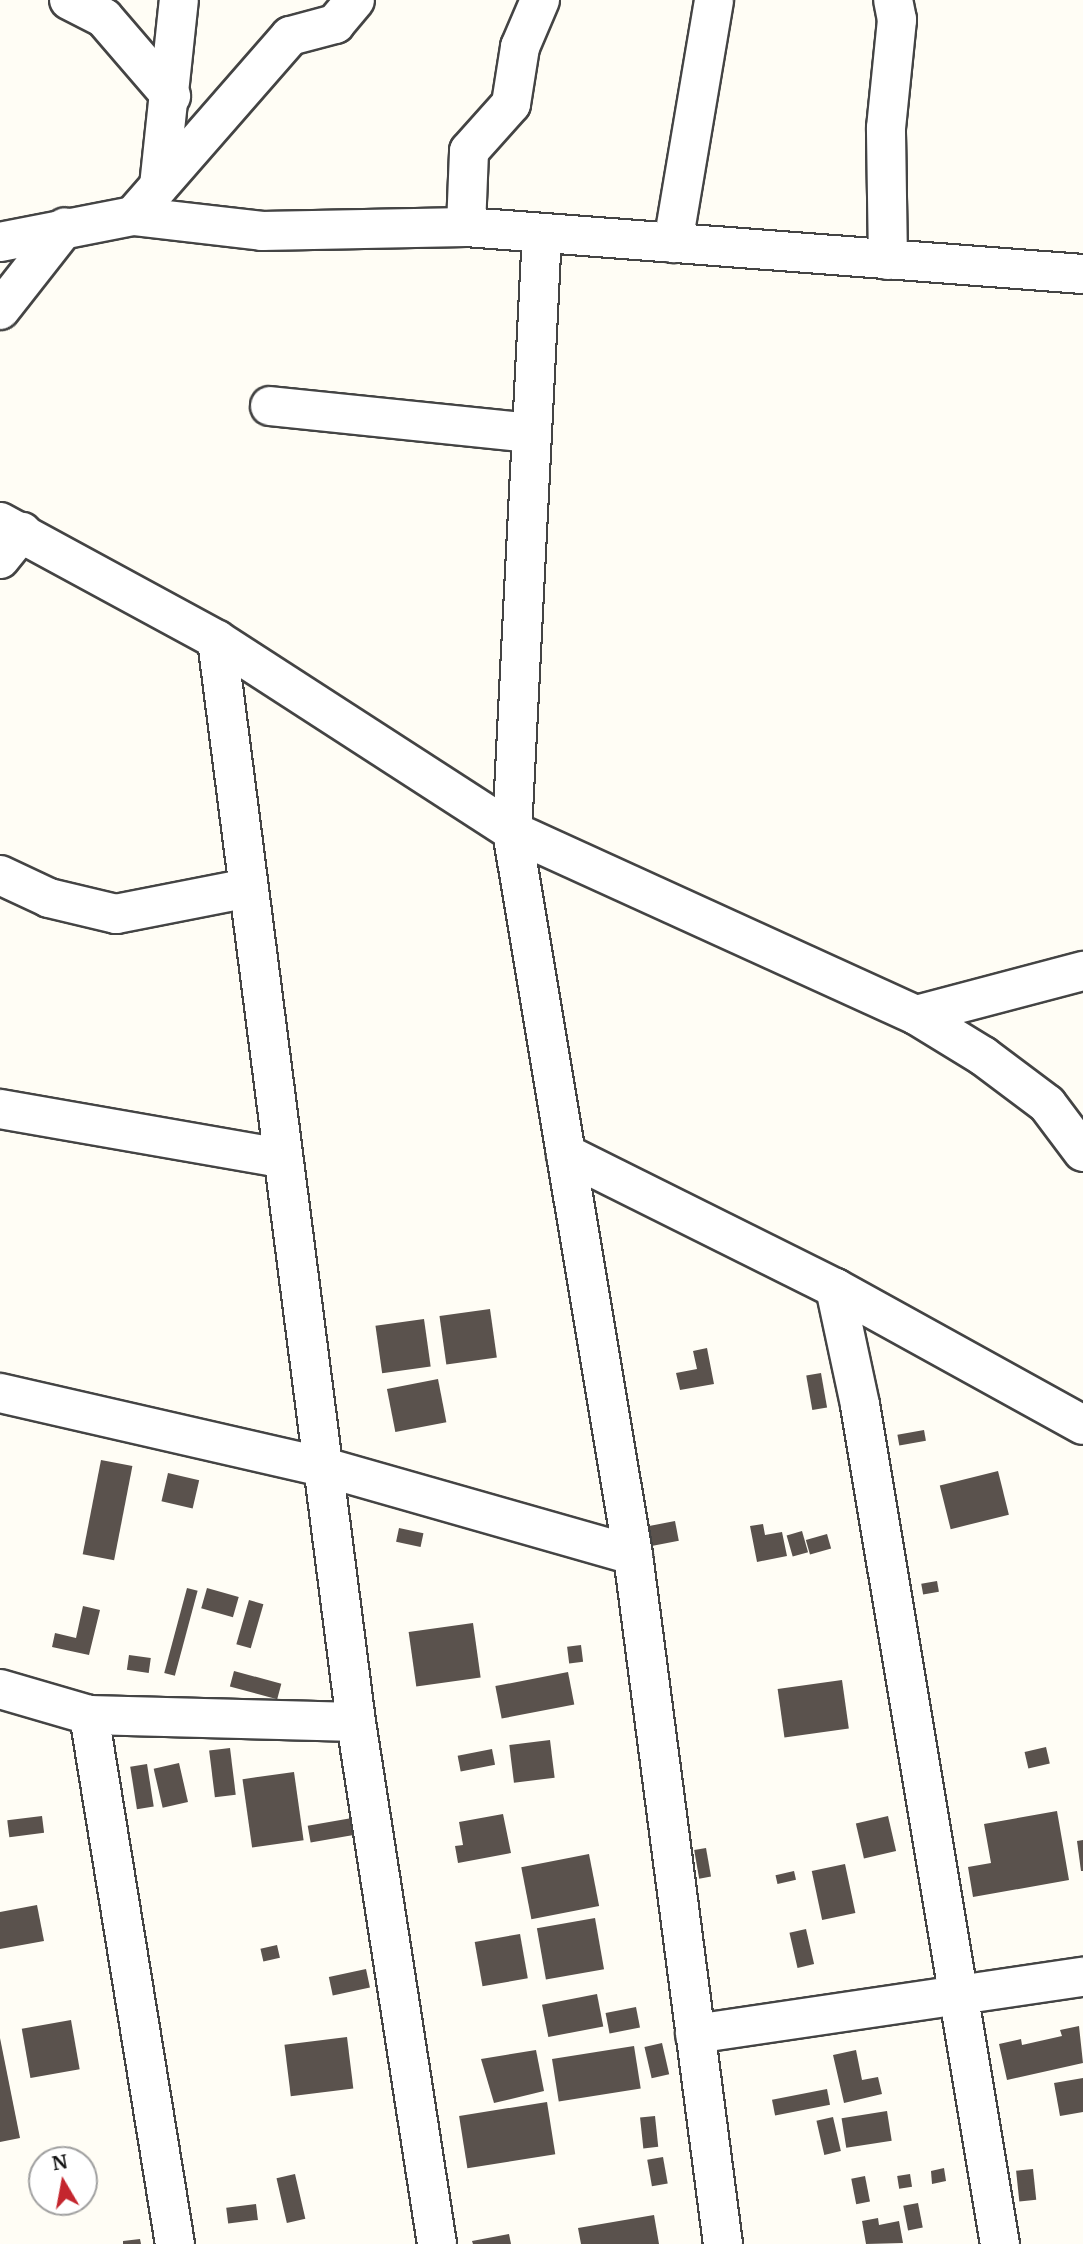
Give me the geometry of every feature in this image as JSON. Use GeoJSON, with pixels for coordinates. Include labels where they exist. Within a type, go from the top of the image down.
{"type":"FeatureCollection","features":[{"type":"Feature","properties":{"kind":"street"},"geometry":{"type":"LineString","coordinates":[[69,0],[104,18],[171,96]]}},
{"type":"Feature","properties":{"kind":"street"},"geometry":{"type":"LineString","coordinates":[[146,203],[171,96],[179,0]]}},
{"type":"Feature","properties":{"kind":"street"},"geometry":{"type":"LineString","coordinates":[[146,203],[197,139],[290,36],[335,24],[355,0]]}},
{"type":"Feature","properties":{"kind":"street"},"geometry":{"type":"LineString","coordinates":[[466,227],[469,151],[511,104],[520,47],[540,0]]}},
{"type":"Feature","properties":{"kind":"street"},"geometry":{"type":"LineString","coordinates":[[673,243],[714,0]]}},
{"type":"Feature","properties":{"kind":"street"},"geometry":{"type":"LineString","coordinates":[[888,260],[886,128],[897,20],[893,0]]}},
{"type":"Feature","properties":{"kind":"street"},"geometry":{"type":"LineString","coordinates":[[0,242],[146,203],[262,231],[466,227],[1083,274]]}},
{"type":"Feature","properties":{"kind":"street"},"geometry":{"type":"LineString","coordinates":[[0,310],[65,226]]}},
{"type":"Feature","properties":{"kind":"street"},"geometry":{"type":"LineString","coordinates":[[542,233],[512,831],[633,1555],[723,2244]]}},
{"type":"Feature","properties":{"kind":"street"},"geometry":{"type":"LineString","coordinates":[[270,406],[532,433]]}},
{"type":"Feature","properties":{"kind":"street"},"geometry":{"type":"LineString","coordinates":[[7,538],[217,639],[512,831],[916,1015],[983,1056],[1047,1104],[1083,1152]]}},
{"type":"Feature","properties":{"kind":"street"},"geometry":{"type":"LineString","coordinates":[[217,639],[281,1158],[356,1722],[437,2244]]}},
{"type":"Feature","properties":{"kind":"street"},"geometry":{"type":"LineString","coordinates":[[0,876],[50,898],[116,915],[248,888]]}},
{"type":"Feature","properties":{"kind":"street"},"geometry":{"type":"LineString","coordinates":[[916,1015],[1083,971]]}},
{"type":"Feature","properties":{"kind":"street"},"geometry":{"type":"LineString","coordinates":[[0,1109],[281,1158]]}},
{"type":"Feature","properties":{"kind":"street"},"geometry":{"type":"LineString","coordinates":[[566,1154],[835,1288],[1083,1425]]}},
{"type":"Feature","properties":{"kind":"street"},"geometry":{"type":"LineString","coordinates":[[835,1288],[860,1405],[1000,2244]]}},
{"type":"Feature","properties":{"kind":"street"},"geometry":{"type":"LineString","coordinates":[[0,1393],[324,1467],[633,1555]]}},
{"type":"Feature","properties":{"kind":"street"},"geometry":{"type":"LineString","coordinates":[[0,1689],[89,1715],[356,1722]]}},
{"type":"Feature","properties":{"kind":"street"},"geometry":{"type":"LineString","coordinates":[[89,1715],[175,2244]]}},
{"type":"Feature","properties":{"kind":"street"},"geometry":{"type":"LineString","coordinates":[[695,2034],[958,1992],[1083,1977]]}},
{"type":"Feature","properties":{"kind":"building"},"geometry":{"type":"Polygon","coordinates":[[[490,1309],[497,1358],[446,1365],[439,1316],[490,1309]]]}},
{"type":"Feature","properties":{"kind":"building"},"geometry":{"type":"Polygon","coordinates":[[[424,1319],[431,1367],[382,1373],[375,1326],[424,1319]]]}},
{"type":"Feature","properties":{"kind":"building"},"geometry":{"type":"Polygon","coordinates":[[[707,1348],[714,1384],[680,1390],[676,1373],[697,1369],[693,1351],[707,1348]]]}},
{"type":"Feature","properties":{"kind":"building"},"geometry":{"type":"Polygon","coordinates":[[[821,1373],[827,1407],[812,1410],[806,1376],[821,1373]]]}},
{"type":"Feature","properties":{"kind":"building"},"geometry":{"type":"Polygon","coordinates":[[[438,1379],[446,1422],[395,1432],[387,1389],[438,1379]]]}},
{"type":"Feature","properties":{"kind":"building"},"geometry":{"type":"Polygon","coordinates":[[[924,1430],[926,1441],[899,1446],[897,1435],[924,1430]]]}},
{"type":"Feature","properties":{"kind":"building"},"geometry":{"type":"Polygon","coordinates":[[[101,1460],[132,1466],[114,1560],[83,1554],[101,1460]]]}},
{"type":"Feature","properties":{"kind":"building"},"geometry":{"type":"Polygon","coordinates":[[[998,1471],[1009,1515],[951,1529],[940,1486],[998,1471]]]}},
{"type":"Feature","properties":{"kind":"building"},"geometry":{"type":"Polygon","coordinates":[[[168,1473],[199,1480],[193,1508],[161,1501],[168,1473]]]}},
{"type":"Feature","properties":{"kind":"building"},"geometry":{"type":"Polygon","coordinates":[[[675,1521],[679,1541],[646,1547],[643,1527],[675,1521]]]}},
{"type":"Feature","properties":{"kind":"building"},"geometry":{"type":"Polygon","coordinates":[[[763,1524],[765,1535],[782,1532],[787,1556],[757,1562],[750,1526],[763,1524]]]}},
{"type":"Feature","properties":{"kind":"building"},"geometry":{"type":"Polygon","coordinates":[[[399,1528],[423,1533],[421,1547],[396,1542],[399,1528]]]}},
{"type":"Feature","properties":{"kind":"building"},"geometry":{"type":"Polygon","coordinates":[[[802,1531],[808,1552],[793,1557],[787,1535],[802,1531]]]}},
{"type":"Feature","properties":{"kind":"building"},"geometry":{"type":"Polygon","coordinates":[[[827,1534],[831,1548],[810,1554],[806,1540],[827,1534]]]}},
{"type":"Feature","properties":{"kind":"building"},"geometry":{"type":"Polygon","coordinates":[[[937,1581],[939,1592],[923,1595],[921,1584],[937,1581]]]}},
{"type":"Feature","properties":{"kind":"building"},"geometry":{"type":"Polygon","coordinates":[[[187,1588],[198,1591],[175,1676],[164,1673],[187,1588]]]}},
{"type":"Feature","properties":{"kind":"building"},"geometry":{"type":"Polygon","coordinates":[[[207,1588],[239,1597],[233,1617],[201,1608],[207,1588]]]}},
{"type":"Feature","properties":{"kind":"building"},"geometry":{"type":"Polygon","coordinates":[[[249,1600],[263,1604],[251,1648],[236,1644],[249,1600]]]}},
{"type":"Feature","properties":{"kind":"building"},"geometry":{"type":"Polygon","coordinates":[[[83,1606],[100,1610],[89,1655],[52,1647],[55,1633],[76,1638],[83,1606]]]}},
{"type":"Feature","properties":{"kind":"building"},"geometry":{"type":"Polygon","coordinates":[[[473,1623],[481,1677],[416,1687],[409,1632],[473,1623]]]}},
{"type":"Feature","properties":{"kind":"building"},"geometry":{"type":"Polygon","coordinates":[[[581,1645],[583,1662],[569,1664],[567,1647],[581,1645]]]}},
{"type":"Feature","properties":{"kind":"building"},"geometry":{"type":"Polygon","coordinates":[[[129,1655],[151,1658],[149,1673],[127,1670],[129,1655]]]}},
{"type":"Feature","properties":{"kind":"building"},"geometry":{"type":"Polygon","coordinates":[[[234,1671],[281,1684],[277,1699],[230,1686],[234,1671]]]}},
{"type":"Feature","properties":{"kind":"building"},"geometry":{"type":"Polygon","coordinates":[[[568,1672],[574,1704],[502,1719],[495,1686],[568,1672]]]}},
{"type":"Feature","properties":{"kind":"building"},"geometry":{"type":"Polygon","coordinates":[[[842,1680],[849,1729],[784,1738],[778,1689],[842,1680]]]}},
{"type":"Feature","properties":{"kind":"building"},"geometry":{"type":"Polygon","coordinates":[[[550,1740],[555,1778],[514,1783],[509,1745],[550,1740]]]}},
{"type":"Feature","properties":{"kind":"building"},"geometry":{"type":"Polygon","coordinates":[[[1046,1747],[1050,1764],[1028,1769],[1025,1752],[1046,1747]]]}},
{"type":"Feature","properties":{"kind":"building"},"geometry":{"type":"Polygon","coordinates":[[[230,1748],[236,1795],[215,1797],[209,1751],[230,1748]]]}},
{"type":"Feature","properties":{"kind":"building"},"geometry":{"type":"Polygon","coordinates":[[[492,1749],[495,1765],[461,1771],[458,1756],[492,1749]]]}},
{"type":"Feature","properties":{"kind":"building"},"geometry":{"type":"Polygon","coordinates":[[[179,1763],[188,1802],[163,1808],[154,1769],[179,1763]]]}},
{"type":"Feature","properties":{"kind":"building"},"geometry":{"type":"Polygon","coordinates":[[[147,1764],[154,1806],[137,1809],[130,1767],[147,1764]]]}},
{"type":"Feature","properties":{"kind":"building"},"geometry":{"type":"Polygon","coordinates":[[[294,1772],[304,1840],[252,1848],[243,1779],[294,1772]]]}},
{"type":"Feature","properties":{"kind":"building"},"geometry":{"type":"Polygon","coordinates":[[[1057,1811],[1069,1880],[973,1897],[968,1867],[991,1863],[984,1824],[1057,1811]]]}},
{"type":"Feature","properties":{"kind":"building"},"geometry":{"type":"Polygon","coordinates":[[[503,1814],[511,1853],[458,1863],[455,1846],[463,1845],[459,1822],[503,1814]]]}},
{"type":"Feature","properties":{"kind":"building"},"geometry":{"type":"Polygon","coordinates":[[[42,1816],[44,1833],[9,1837],[7,1820],[42,1816]]]}},
{"type":"Feature","properties":{"kind":"building"},"geometry":{"type":"Polygon","coordinates":[[[888,1816],[896,1851],[864,1859],[856,1823],[888,1816]]]}},
{"type":"Feature","properties":{"kind":"building"},"geometry":{"type":"Polygon","coordinates":[[[352,1818],[355,1835],[311,1843],[308,1826],[352,1818]]]}},
{"type":"Feature","properties":{"kind":"building"},"geometry":{"type":"Polygon","coordinates":[[[1083,1840],[1083,1871],[1081,1871],[1077,1841],[1083,1840]]]}},
{"type":"Feature","properties":{"kind":"building"},"geometry":{"type":"Polygon","coordinates":[[[706,1848],[711,1877],[699,1879],[694,1850],[706,1848]]]}},
{"type":"Feature","properties":{"kind":"building"},"geometry":{"type":"Polygon","coordinates":[[[589,1854],[599,1906],[531,1919],[521,1867],[589,1854]]]}},
{"type":"Feature","properties":{"kind":"building"},"geometry":{"type":"Polygon","coordinates":[[[845,1864],[855,1913],[822,1920],[812,1871],[845,1864]]]}},
{"type":"Feature","properties":{"kind":"building"},"geometry":{"type":"Polygon","coordinates":[[[794,1871],[796,1880],[778,1884],[775,1875],[794,1871]]]}},
{"type":"Feature","properties":{"kind":"building"},"geometry":{"type":"Polygon","coordinates":[[[37,1905],[44,1941],[0,1949],[0,1912],[37,1905]]]}},
{"type":"Feature","properties":{"kind":"building"},"geometry":{"type":"Polygon","coordinates":[[[595,1918],[604,1969],[546,1979],[537,1928],[595,1918]]]}},
{"type":"Feature","properties":{"kind":"building"},"geometry":{"type":"Polygon","coordinates":[[[806,1929],[814,1964],[798,1968],[789,1933],[806,1929]]]}},
{"type":"Feature","properties":{"kind":"building"},"geometry":{"type":"Polygon","coordinates":[[[520,1934],[528,1978],[483,1986],[475,1942],[520,1934]]]}},
{"type":"Feature","properties":{"kind":"building"},"geometry":{"type":"Polygon","coordinates":[[[277,1945],[280,1958],[263,1961],[260,1949],[277,1945]]]}},
{"type":"Feature","properties":{"kind":"building"},"geometry":{"type":"Polygon","coordinates":[[[366,1969],[370,1988],[333,1995],[329,1977],[366,1969]]]}},
{"type":"Feature","properties":{"kind":"building"},"geometry":{"type":"Polygon","coordinates":[[[597,1994],[603,2026],[548,2037],[542,2005],[597,1994]]]}},
{"type":"Feature","properties":{"kind":"building"},"geometry":{"type":"Polygon","coordinates":[[[636,2007],[640,2028],[610,2034],[606,2013],[636,2007]]]}},
{"type":"Feature","properties":{"kind":"building"},"geometry":{"type":"Polygon","coordinates":[[[71,2020],[80,2069],[30,2078],[22,2029],[71,2020]]]}},
{"type":"Feature","properties":{"kind":"building"},"geometry":{"type":"Polygon","coordinates":[[[1079,2026],[1083,2063],[1007,2080],[999,2044],[1021,2039],[1022,2045],[1062,2036],[1060,2030],[1079,2026]]]}},
{"type":"Feature","properties":{"kind":"building"},"geometry":{"type":"Polygon","coordinates":[[[347,2037],[353,2089],[291,2096],[284,2045],[347,2037]]]}},
{"type":"Feature","properties":{"kind":"building"},"geometry":{"type":"Polygon","coordinates":[[[0,2038],[20,2138],[0,2142],[0,2038]]]}},
{"type":"Feature","properties":{"kind":"building"},"geometry":{"type":"Polygon","coordinates":[[[662,2043],[669,2074],[652,2078],[644,2047],[662,2043]]]}},
{"type":"Feature","properties":{"kind":"building"},"geometry":{"type":"Polygon","coordinates":[[[634,2046],[641,2088],[559,2101],[552,2059],[634,2046]]]}},
{"type":"Feature","properties":{"kind":"building"},"geometry":{"type":"Polygon","coordinates":[[[536,2050],[544,2091],[494,2103],[481,2059],[536,2050]]]}},
{"type":"Feature","properties":{"kind":"building"},"geometry":{"type":"Polygon","coordinates":[[[856,2050],[862,2080],[878,2077],[882,2094],[844,2103],[833,2055],[856,2050]]]}},
{"type":"Feature","properties":{"kind":"building"},"geometry":{"type":"Polygon","coordinates":[[[1083,2078],[1083,2112],[1060,2116],[1054,2083],[1083,2078]]]}},
{"type":"Feature","properties":{"kind":"building"},"geometry":{"type":"Polygon","coordinates":[[[827,2089],[830,2105],[775,2115],[772,2100],[827,2089]]]}},
{"type":"Feature","properties":{"kind":"building"},"geometry":{"type":"Polygon","coordinates":[[[547,2102],[555,2154],[467,2168],[459,2116],[547,2102]]]}},
{"type":"Feature","properties":{"kind":"building"},"geometry":{"type":"Polygon","coordinates":[[[887,2111],[892,2141],[846,2148],[842,2118],[887,2111]]]}},
{"type":"Feature","properties":{"kind":"building"},"geometry":{"type":"Polygon","coordinates":[[[655,2116],[658,2147],[643,2148],[640,2118],[655,2116]]]}},
{"type":"Feature","properties":{"kind":"building"},"geometry":{"type":"Polygon","coordinates":[[[833,2117],[841,2151],[824,2155],[816,2121],[833,2117]]]}},
{"type":"Feature","properties":{"kind":"building"},"geometry":{"type":"Polygon","coordinates":[[[663,2157],[668,2184],[652,2186],[647,2160],[663,2157]]]}},
{"type":"Feature","properties":{"kind":"building"},"geometry":{"type":"Polygon","coordinates":[[[944,2168],[946,2181],[932,2184],[931,2171],[944,2168]]]}},
{"type":"Feature","properties":{"kind":"building"},"geometry":{"type":"Polygon","coordinates":[[[1033,2169],[1036,2200],[1019,2202],[1016,2171],[1033,2169]]]}},
{"type":"Feature","properties":{"kind":"building"},"geometry":{"type":"Polygon","coordinates":[[[295,2174],[305,2219],[287,2223],[276,2178],[295,2174]]]}},
{"type":"Feature","properties":{"kind":"building"},"geometry":{"type":"Polygon","coordinates":[[[910,2174],[912,2187],[899,2189],[897,2176],[910,2174]]]}},
{"type":"Feature","properties":{"kind":"building"},"geometry":{"type":"Polygon","coordinates":[[[865,2176],[870,2202],[856,2204],[851,2179],[865,2176]]]}},
{"type":"Feature","properties":{"kind":"building"},"geometry":{"type":"Polygon","coordinates":[[[918,2203],[923,2228],[908,2230],[903,2206],[918,2203]]]}},
{"type":"Feature","properties":{"kind":"building"},"geometry":{"type":"Polygon","coordinates":[[[256,2204],[258,2220],[228,2224],[226,2208],[256,2204]]]}},
{"type":"Feature","properties":{"kind":"building"},"geometry":{"type":"Polygon","coordinates":[[[654,2215],[659,2244],[581,2244],[578,2228],[654,2215]]]}},
{"type":"Feature","properties":{"kind":"building"},"geometry":{"type":"Polygon","coordinates":[[[878,2218],[879,2225],[899,2221],[903,2243],[866,2244],[862,2221],[878,2218]]]}},
{"type":"Feature","properties":{"kind":"building"},"geometry":{"type":"Polygon","coordinates":[[[509,2234],[511,2244],[473,2244],[472,2241],[509,2234]]]}},
{"type":"Feature","properties":{"kind":"building"},"geometry":{"type":"Polygon","coordinates":[[[140,2239],[141,2244],[123,2244],[123,2241],[140,2239]]]}}]}
